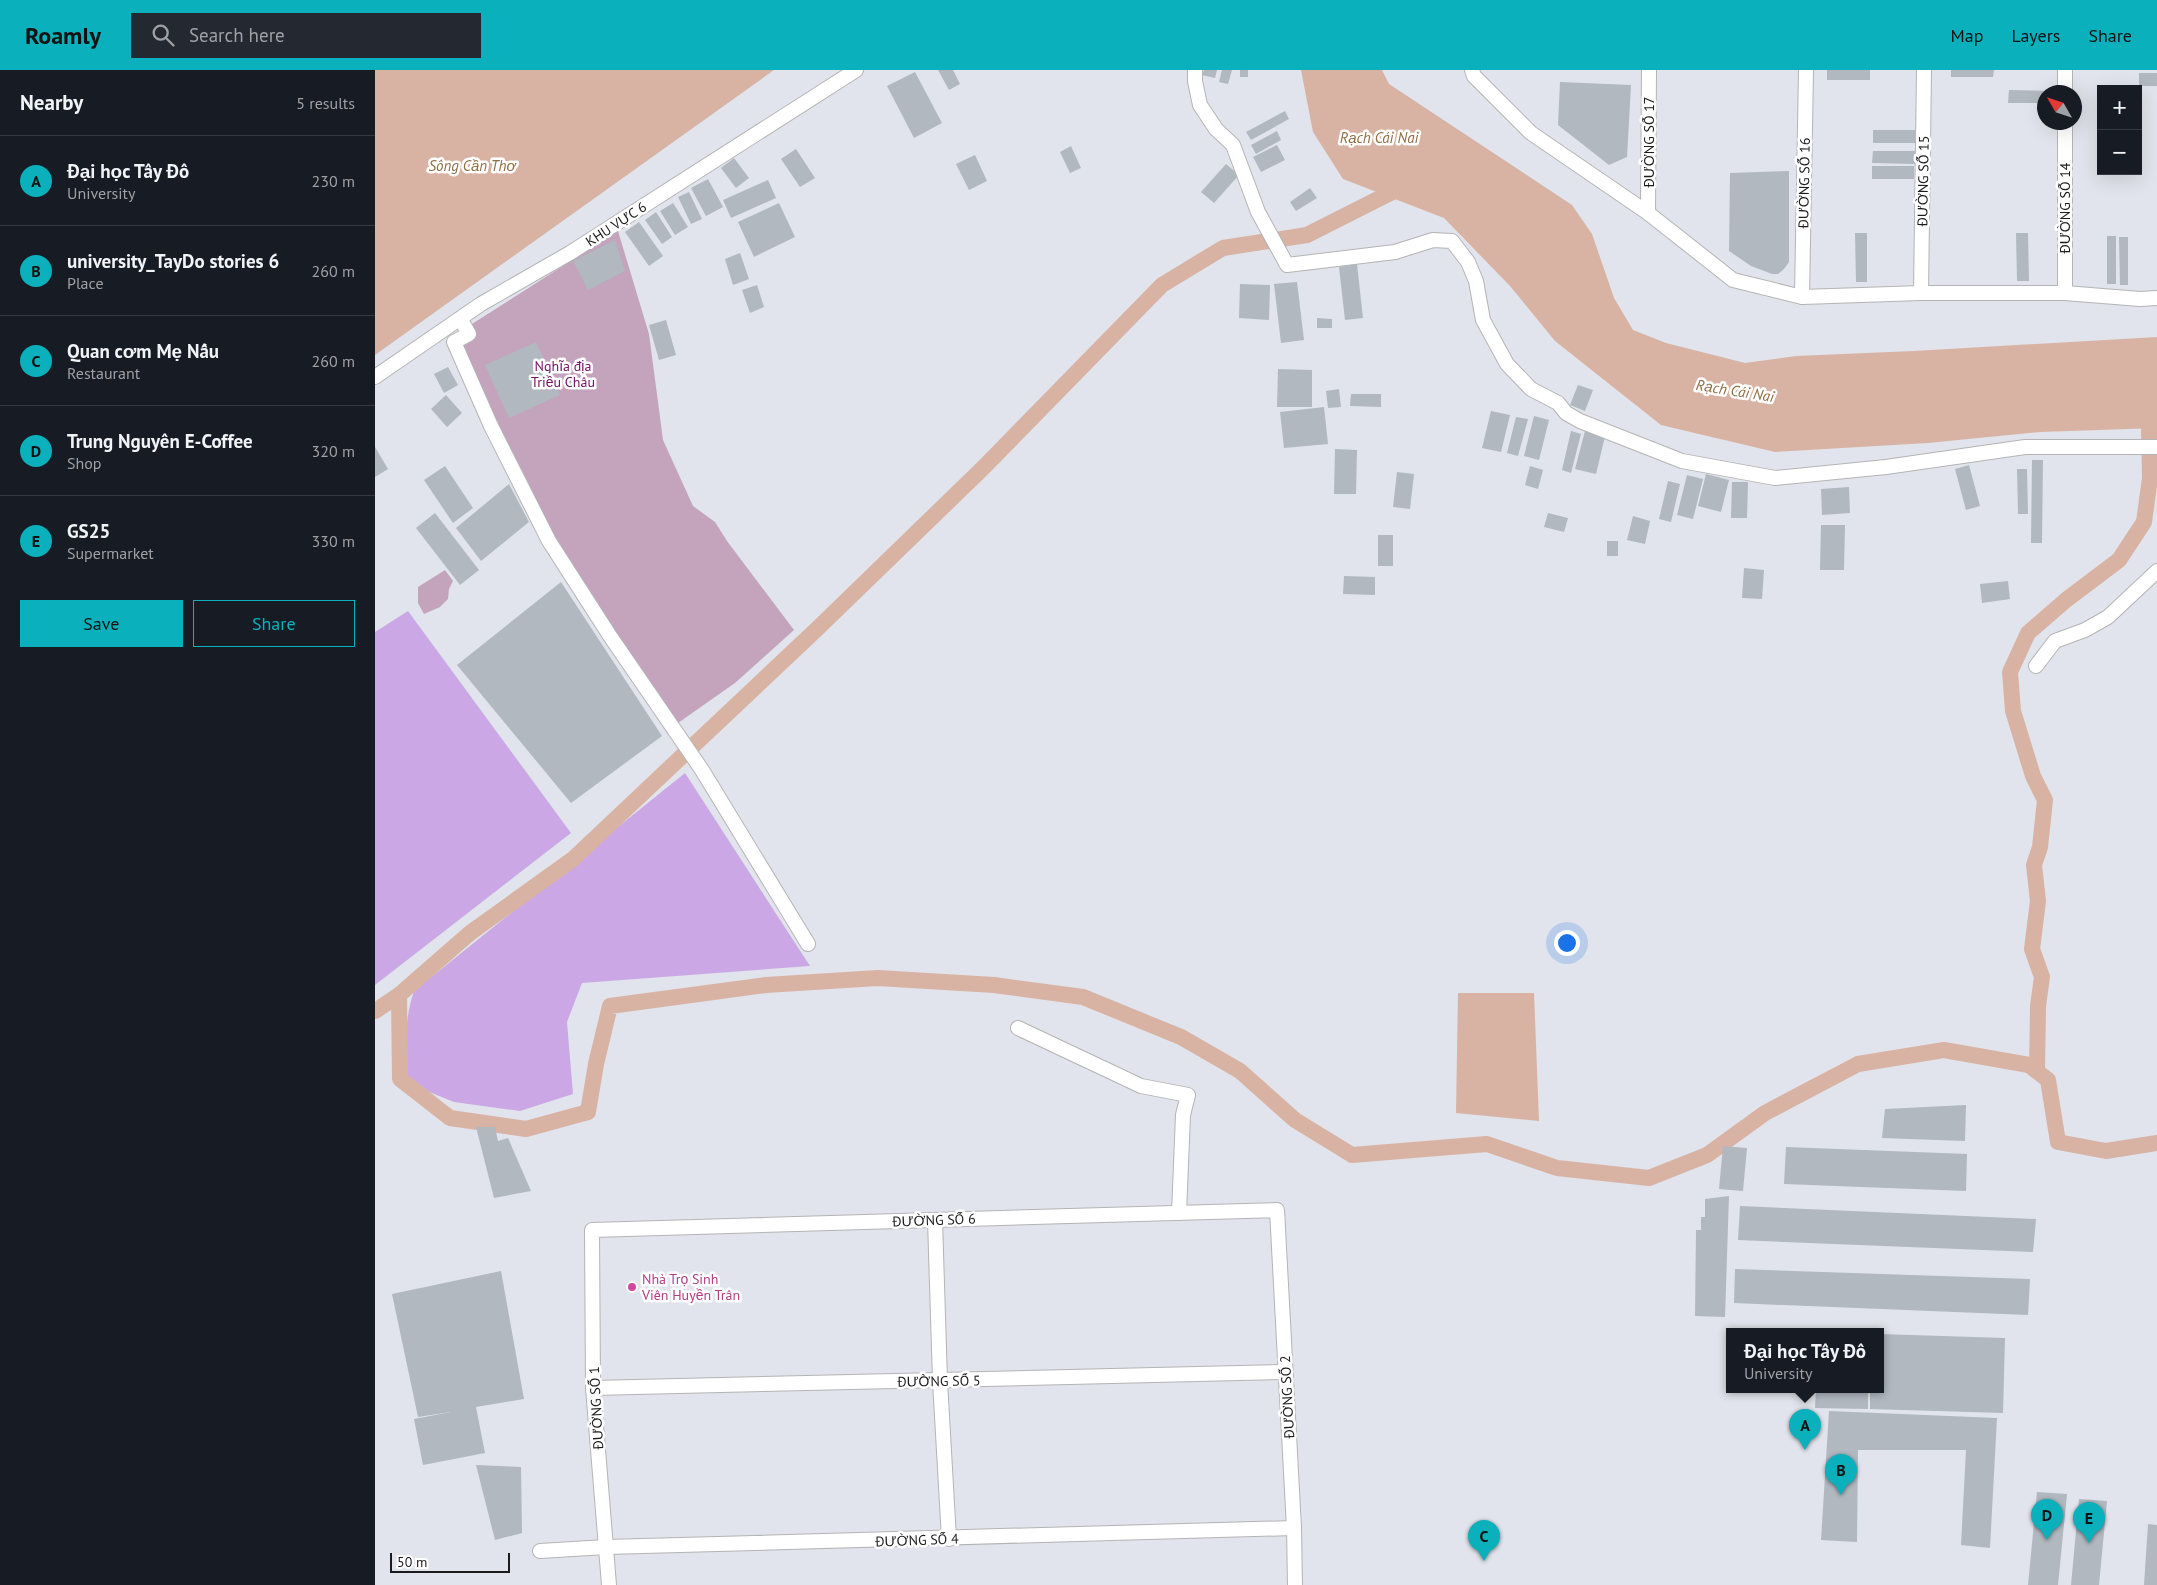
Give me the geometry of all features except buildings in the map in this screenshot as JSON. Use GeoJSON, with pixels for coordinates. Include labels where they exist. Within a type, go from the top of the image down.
{"type":"FeatureCollection","features":[{"type":"Feature","properties":{"kind":"street","name":"KHU VỰC 6"},"geometry":{"type":"LineString","coordinates":[[375,377],[461,320],[481,304],[570,253],[856,70]]}},
{"type":"Feature","properties":{"kind":"street"},"geometry":{"type":"LineString","coordinates":[[1195,70],[1195,81],[1200,105],[1216,128],[1233,145],[1257,212],[1287,265],[1395,252],[1433,240],[1452,241],[1468,262],[1476,281],[1483,320],[1507,364],[1531,389],[1558,403],[1566,413],[1580,421],[1682,461],[1775,478],[1887,467],[2025,447],[2157,447]]}},
{"type":"Feature","properties":{"kind":"street"},"geometry":{"type":"LineString","coordinates":[[1472,70],[1474,76],[1531,134],[1648,213],[1733,280],[1802,297],[1921,293],[2065,293],[2140,299],[2157,298]]}},
{"type":"Feature","properties":{"kind":"street","name":"ĐƯỜNG SỐ 17"},"geometry":{"type":"LineString","coordinates":[[1648,213],[1649,70]]}},
{"type":"Feature","properties":{"kind":"street","name":"ĐƯỜNG SỐ 16"},"geometry":{"type":"LineString","coordinates":[[1802,297],[1805,70]]}},
{"type":"Feature","properties":{"kind":"street","name":"ĐƯỜNG SỐ 15"},"geometry":{"type":"LineString","coordinates":[[1921,293],[1924,70]]}},
{"type":"Feature","properties":{"kind":"street"},"geometry":{"type":"LineString","coordinates":[[2065,70],[2065,85]]}},
{"type":"Feature","properties":{"kind":"street","name":"ĐƯỜNG SỐ 14"},"geometry":{"type":"LineString","coordinates":[[2065,130],[2065,293]]}},
{"type":"Feature","properties":{"kind":"street"},"geometry":{"type":"LineString","coordinates":[[461,320],[469,334],[454,342],[491,426],[545,532],[610,636],[693,758],[808,944]]}},
{"type":"Feature","properties":{"kind":"street"},"geometry":{"type":"LineString","coordinates":[[2036,666],[2055,641],[2085,630],[2108,617],[2157,571]]}},
{"type":"Feature","properties":{"kind":"street"},"geometry":{"type":"LineString","coordinates":[[1018,1028],[1141,1086],[1188,1095],[1183,1115],[1179,1213]]}},
{"type":"Feature","properties":{"kind":"street","name":"ĐƯỜNG SỐ 6"},"geometry":{"type":"LineString","coordinates":[[592,1230],[1277,1210]]}},
{"type":"Feature","properties":{"kind":"street","name":"ĐƯỜNG SỐ 2"},"geometry":{"type":"LineString","coordinates":[[1277,1210],[1294,1528],[1295,1585]]}},
{"type":"Feature","properties":{"kind":"street"},"geometry":{"type":"LineString","coordinates":[[935,1220],[940,1381],[949,1539]]}},
{"type":"Feature","properties":{"kind":"street","name":"ĐƯỜNG SỐ 1"},"geometry":{"type":"LineString","coordinates":[[592,1230],[593,1388],[609,1585]]}},
{"type":"Feature","properties":{"kind":"street","name":"ĐƯỜNG SỐ 5"},"geometry":{"type":"LineString","coordinates":[[593,1388],[1285,1372]]}},
{"type":"Feature","properties":{"kind":"street","name":"ĐƯỜNG SỐ 4"},"geometry":{"type":"LineString","coordinates":[[540,1551],[606,1547],[1294,1528]]}},
{"type":"Feature","properties":{"kind":"shaded area"},"geometry":{"type":"Polygon","coordinates":[[[408,611],[571,833],[375,985],[375,632],[408,611]]]}},
{"type":"Feature","properties":{"kind":"shaded area"},"geometry":{"type":"Polygon","coordinates":[[[685,773],[810,966],[582,983],[567,1022],[573,1094],[520,1111],[454,1102],[427,1091],[408,1078],[406,1034],[408,1013],[414,991],[685,773]]]}},
{"type":"Feature","properties":{"kind":"green space","name":"Nghĩa địa Triều Châu"},"geometry":{"type":"Polygon","coordinates":[[[618,231],[649,334],[663,440],[693,506],[715,522],[727,541],[794,630],[735,683],[668,730],[505,468],[447,340],[618,231]]]}},
{"type":"Feature","properties":{"kind":"green space"},"geometry":{"type":"Polygon","coordinates":[[[445,570],[453,581],[449,589],[448,599],[440,607],[424,614],[418,603],[418,587],[445,570]]]}},
{"type":"Feature","properties":{"kind":"water","name":"Sông Cần Thơ"},"geometry":{"type":"Polygon","coordinates":[[[375,70],[774,70],[375,355],[375,70]]]}},
{"type":"Feature","properties":{"kind":"water","name":"Rạch Cái Nai"},"geometry":{"type":"Polygon","coordinates":[[[1301,70],[1382,70],[1389,84],[1572,205],[1592,234],[1614,298],[1633,330],[1666,343],[1745,363],[1796,356],[2157,337],[2157,428],[2040,432],[1928,443],[1775,452],[1661,425],[1555,341],[1510,286],[1444,218],[1343,179],[1313,132],[1301,70]]]}},
{"type":"Feature","properties":{"kind":"water"},"geometry":{"type":"Polygon","coordinates":[[[1458,993],[1534,993],[1539,1121],[1456,1113],[1458,993]]]}},
{"type":"Feature","properties":{"kind":"waterway"},"geometry":{"type":"LineString","coordinates":[[375,1011],[399,995],[470,933],[573,859],[818,628],[984,467],[1162,285],[1223,248],[1307,235],[1406,185]]}},
{"type":"Feature","properties":{"kind":"waterway"},"geometry":{"type":"LineString","coordinates":[[2037,1071],[2038,1006],[2042,977],[2032,949],[2038,901],[2034,865],[2040,847],[2045,800],[2033,776],[2013,711],[2010,672],[2028,633],[2066,600],[2119,560],[2144,522],[2150,478],[2149,431],[2157,396]]}},
{"type":"Feature","properties":{"kind":"waterway"},"geometry":{"type":"LineString","coordinates":[[399,995],[400,1079],[450,1118],[526,1129],[588,1112],[596,1064],[610,1006],[766,985],[878,978],[994,985],[1083,997],[1181,1037],[1240,1071],[1295,1120],[1352,1155],[1487,1144],[1557,1168],[1649,1178],[1707,1155],[1765,1113],[1858,1064],[1944,1050],[2029,1065],[2048,1080],[2058,1142],[2106,1151],[2157,1143]]}},
{"type":"Feature","properties":{"kind":"place","name":"Nhà Trọ Sinh Viên Huyền Trân"},"geometry":{"type":"Point","coordinates":[632,1287]}},
{"type":"Feature","properties":{"kind":"place","name":"Đại học Tây Đô"},"geometry":{"type":"Point","coordinates":[1805,1450]}},
{"type":"Feature","properties":{"kind":"place","name":"university_TayDo stories 6"},"geometry":{"type":"Point","coordinates":[1841,1495]}},
{"type":"Feature","properties":{"kind":"place","name":"Trung Nguyên E-Coffee"},"geometry":{"type":"Point","coordinates":[2047,1540]}},
{"type":"Feature","properties":{"kind":"place","name":"GS25"},"geometry":{"type":"Point","coordinates":[2089,1543]}},
{"type":"Feature","properties":{"kind":"place","name":"Quan cơm Mẹ Nấu"},"geometry":{"type":"Point","coordinates":[1484,1561]}}]}
